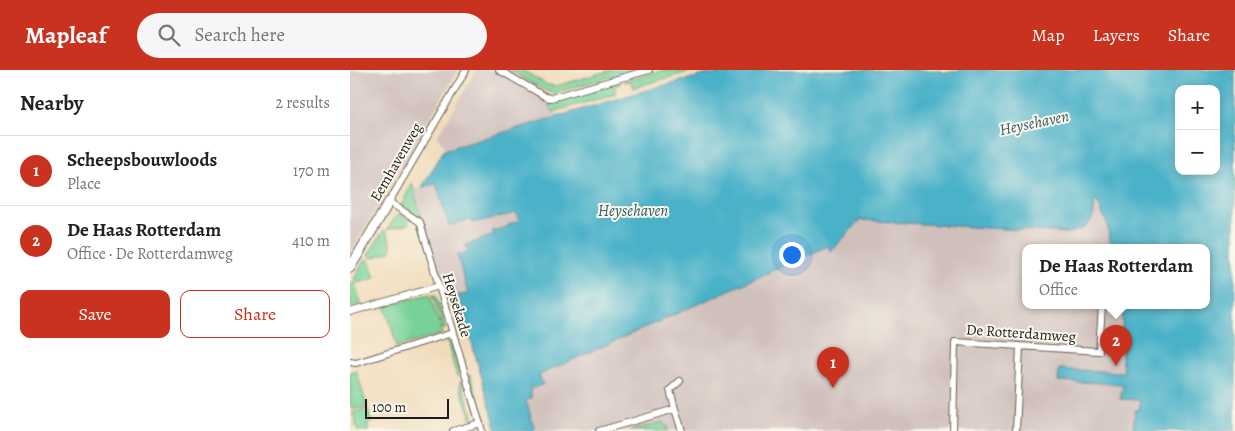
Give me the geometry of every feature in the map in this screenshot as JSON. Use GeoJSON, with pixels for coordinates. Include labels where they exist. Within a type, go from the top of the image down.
{"type":"FeatureCollection","features":[{"type":"Feature","properties":{"kind":"street","name":"Eemhavenweg"},"geometry":{"type":"LineString","coordinates":[[350,268],[466,70]]}},
{"type":"Feature","properties":{"kind":"street"},"geometry":{"type":"LineString","coordinates":[[499,70],[551,98],[649,70]]}},
{"type":"Feature","properties":{"kind":"street","name":"Heysekade"},"geometry":{"type":"LineString","coordinates":[[389,202],[420,222],[482,431]]}},
{"type":"Feature","properties":{"kind":"street"},"geometry":{"type":"LineString","coordinates":[[350,312],[439,286]]}},
{"type":"Feature","properties":{"kind":"street","name":"De Rotterdamweg"},"geometry":{"type":"LineString","coordinates":[[953,431],[955,342],[1099,351],[1102,309]]}},
{"type":"Feature","properties":{"kind":"street"},"geometry":{"type":"LineString","coordinates":[[350,362],[356,363],[452,333]]}},
{"type":"Feature","properties":{"kind":"street"},"geometry":{"type":"LineString","coordinates":[[1016,431],[1020,347]]}},
{"type":"Feature","properties":{"kind":"street"},"geometry":{"type":"LineString","coordinates":[[680,381],[670,390],[682,431]]}},
{"type":"Feature","properties":{"kind":"street"},"geometry":{"type":"LineString","coordinates":[[599,431],[675,409]]}},
{"type":"Feature","properties":{"kind":"street"},"geometry":{"type":"LineString","coordinates":[[453,431],[480,423]]}},
{"type":"Feature","properties":{"kind":"shaded area"},"geometry":{"type":"Polygon","coordinates":[[[350,70],[458,70],[350,254],[350,70]]]}},
{"type":"Feature","properties":{"kind":"shaded area"},"geometry":{"type":"Polygon","coordinates":[[[477,70],[493,70],[555,107],[558,120],[451,154],[437,137],[477,70]]]}},
{"type":"Feature","properties":{"kind":"shaded area"},"geometry":{"type":"Polygon","coordinates":[[[439,181],[517,201],[526,238],[470,294],[449,301],[433,257],[413,190],[439,181]]]}},
{"type":"Feature","properties":{"kind":"shaded area"},"geometry":{"type":"Polygon","coordinates":[[[1093,201],[1097,201],[1105,216],[1111,244],[1022,244],[1022,309],[1123,309],[1121,348],[1122,365],[1125,370],[1123,372],[1059,369],[1058,381],[1122,384],[1124,386],[1122,391],[1140,400],[1139,410],[1135,410],[1133,431],[668,431],[663,422],[631,431],[535,431],[526,400],[531,385],[533,386],[539,375],[829,245],[832,252],[860,220],[1067,233],[1080,231],[1094,208],[1093,201]]]}},
{"type":"Feature","properties":{"kind":"green space"},"geometry":{"type":"Polygon","coordinates":[[[509,70],[522,70],[548,85],[556,86],[611,70],[634,70],[555,93],[548,92],[509,70]]]}},
{"type":"Feature","properties":{"kind":"green space"},"geometry":{"type":"Polygon","coordinates":[[[661,70],[695,70],[633,88],[631,81],[624,81],[661,70]]]}},
{"type":"Feature","properties":{"kind":"green space"},"geometry":{"type":"Polygon","coordinates":[[[620,82],[620,84],[615,86],[615,94],[553,112],[548,105],[560,99],[620,82]]]}},
{"type":"Feature","properties":{"kind":"green space"},"geometry":{"type":"Polygon","coordinates":[[[412,183],[421,217],[420,218],[401,206],[412,183]]]}},
{"type":"Feature","properties":{"kind":"green space"},"geometry":{"type":"Polygon","coordinates":[[[398,213],[407,218],[409,224],[387,230],[398,213]]]}},
{"type":"Feature","properties":{"kind":"green space"},"geometry":{"type":"Polygon","coordinates":[[[384,230],[387,232],[392,249],[389,250],[390,252],[372,258],[368,255],[384,230]]]}},
{"type":"Feature","properties":{"kind":"green space"},"geometry":{"type":"Polygon","coordinates":[[[365,259],[369,260],[375,278],[358,283],[354,279],[365,259]]]}},
{"type":"Feature","properties":{"kind":"green space"},"geometry":{"type":"Polygon","coordinates":[[[352,282],[355,283],[361,304],[350,307],[350,285],[352,282]]]}},
{"type":"Feature","properties":{"kind":"green space"},"geometry":{"type":"Polygon","coordinates":[[[430,294],[442,334],[397,347],[385,306],[430,294]]]}},
{"type":"Feature","properties":{"kind":"green space"},"geometry":{"type":"Polygon","coordinates":[[[433,295],[436,295],[446,328],[444,330],[443,330],[433,295]]]}},
{"type":"Feature","properties":{"kind":"green space"},"geometry":{"type":"Polygon","coordinates":[[[447,341],[451,342],[460,374],[457,377],[447,341]]]}},
{"type":"Feature","properties":{"kind":"green space"},"geometry":{"type":"Polygon","coordinates":[[[356,370],[367,406],[352,410],[350,404],[350,372],[356,370]]]}},
{"type":"Feature","properties":{"kind":"green space"},"geometry":{"type":"Polygon","coordinates":[[[471,375],[483,415],[481,416],[468,376],[471,375]]]}},
{"type":"Feature","properties":{"kind":"green space"},"geometry":{"type":"Polygon","coordinates":[[[461,381],[473,416],[471,420],[459,383],[461,381]]]}},
{"type":"Feature","properties":{"kind":"green space"},"geometry":{"type":"Polygon","coordinates":[[[367,408],[372,422],[367,424],[369,431],[358,431],[353,413],[367,408]]]}},
{"type":"Feature","properties":{"kind":"green space"},"geometry":{"type":"Polygon","coordinates":[[[663,422],[667,426],[668,431],[631,431],[663,422]]]}},
{"type":"Feature","properties":{"kind":"water","name":"Heysehaven"},"geometry":{"type":"Polygon","coordinates":[[[731,70],[937,70],[946,73],[960,70],[1235,70],[1235,431],[1133,431],[1135,410],[1139,410],[1140,400],[1120,399],[1122,384],[1058,381],[1059,369],[1123,372],[1121,348],[1123,309],[1210,309],[1210,244],[1110,244],[1107,223],[1097,201],[1094,202],[1093,215],[1088,224],[1080,230],[1067,233],[860,220],[831,252],[828,246],[539,375],[543,384],[535,388],[531,386],[531,399],[526,400],[535,431],[497,431],[458,295],[468,294],[457,255],[468,251],[466,245],[494,235],[492,231],[508,227],[508,225],[519,221],[516,213],[473,223],[471,219],[449,226],[436,184],[422,187],[444,150],[657,87],[731,70]]]}},
{"type":"Feature","properties":{"kind":"place","name":"De Haas Rotterdam"},"geometry":{"type":"Point","coordinates":[1116,366]}},
{"type":"Feature","properties":{"kind":"place","name":"Scheepsbouwloods"},"geometry":{"type":"Point","coordinates":[833,388]}}]}
